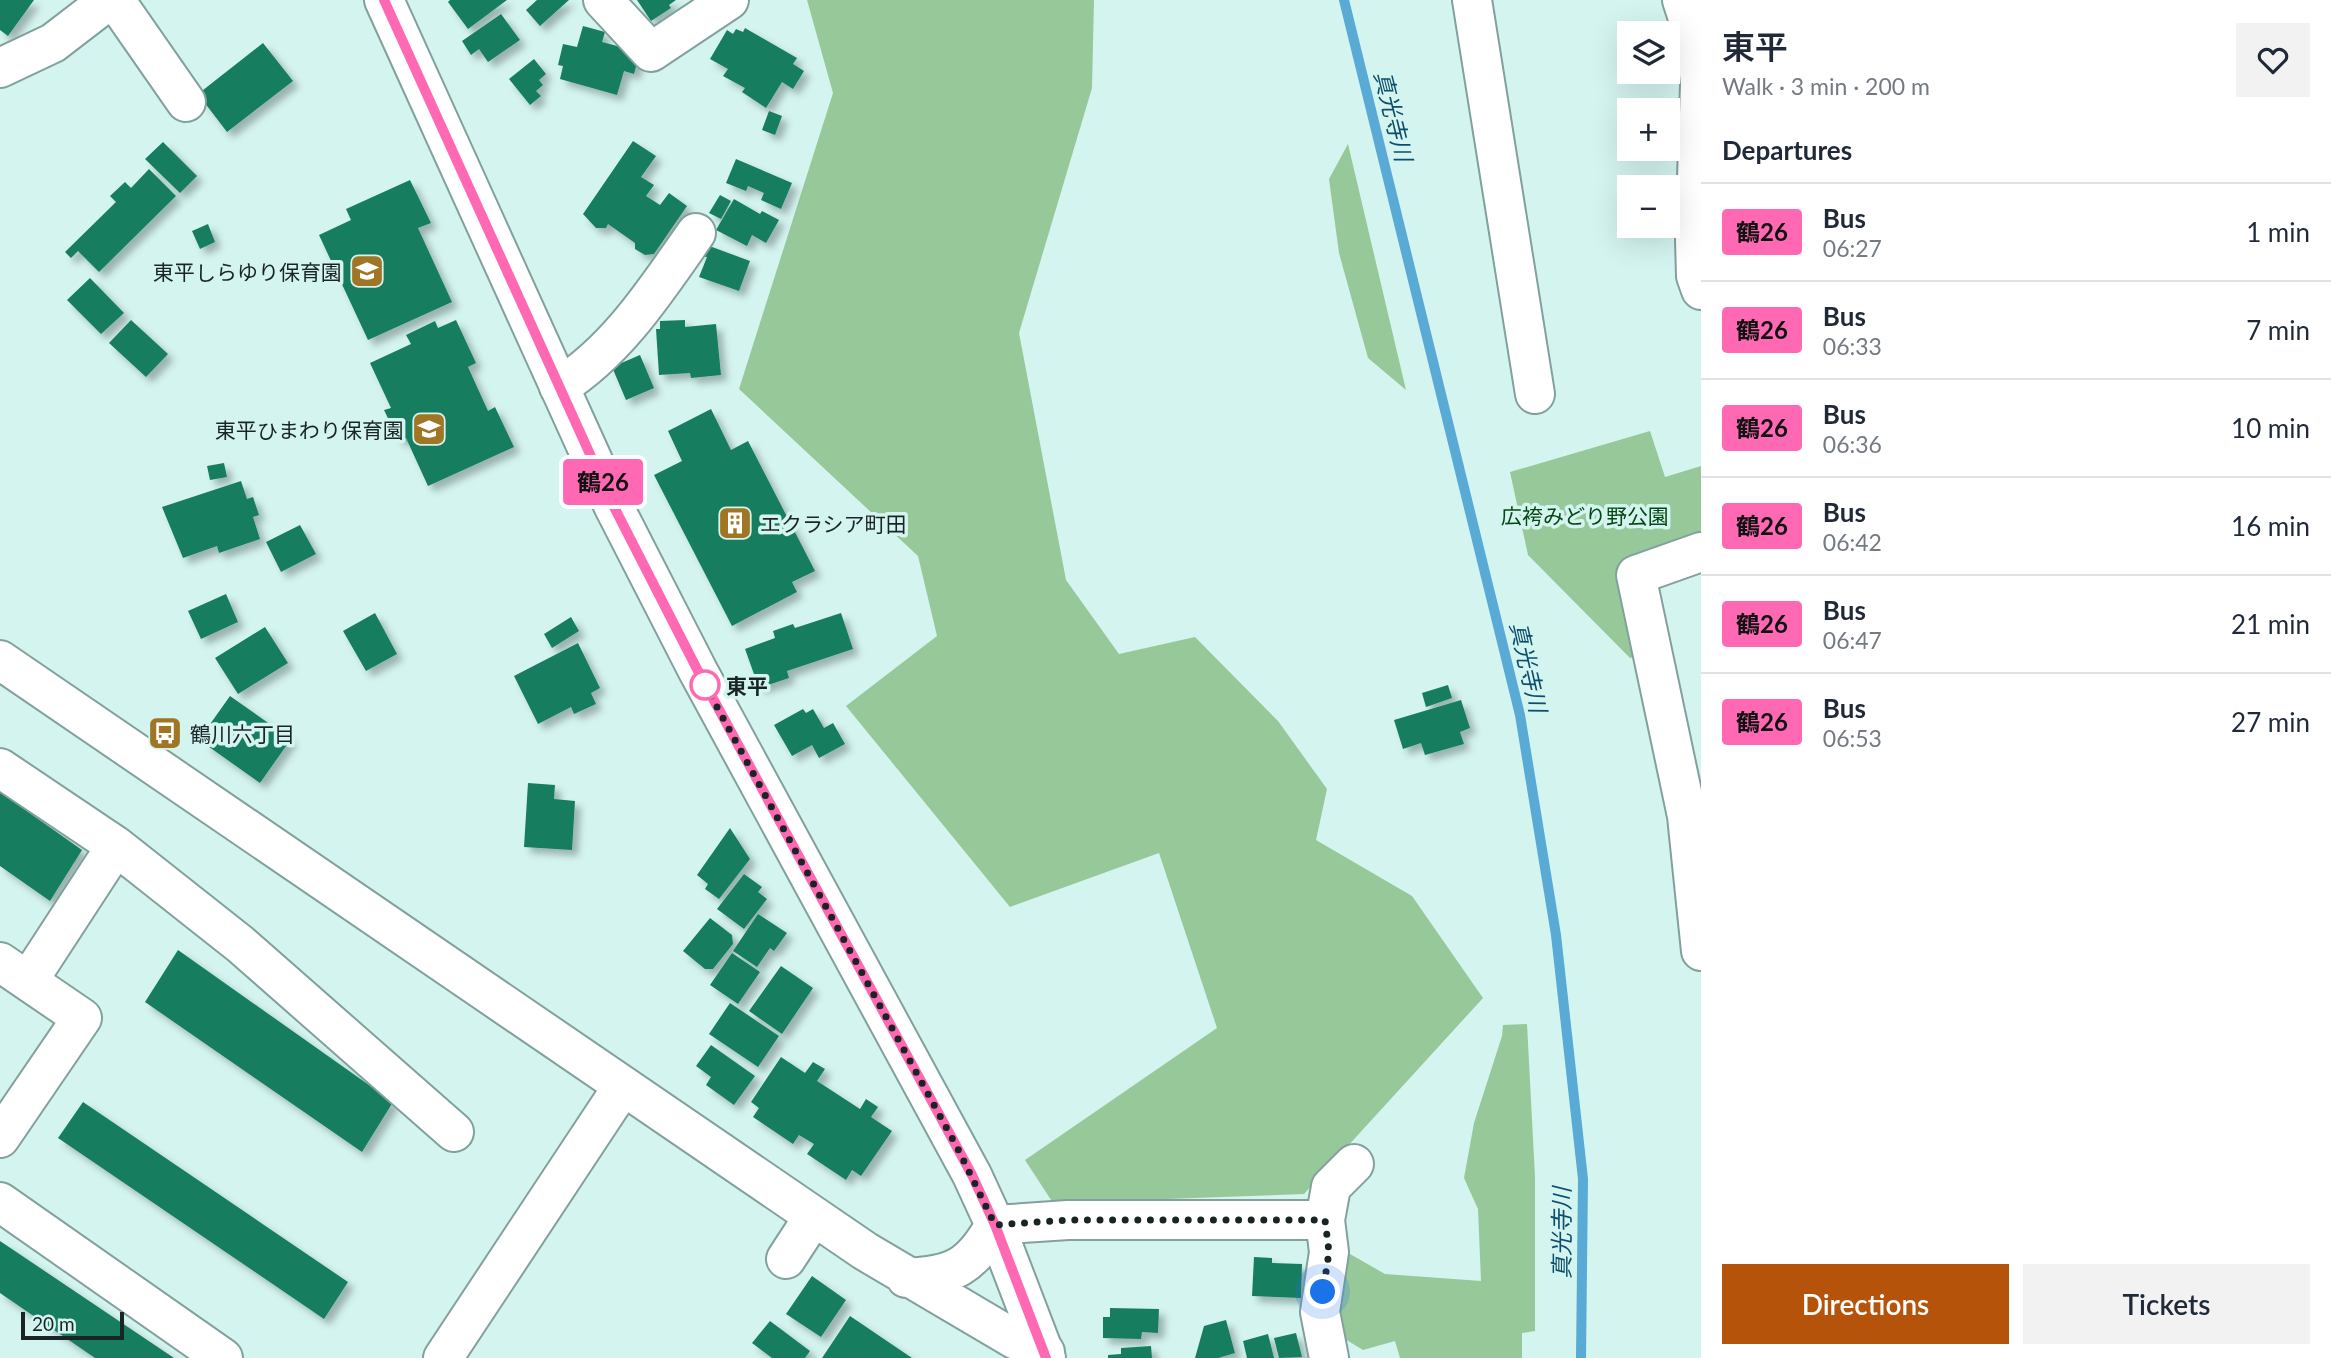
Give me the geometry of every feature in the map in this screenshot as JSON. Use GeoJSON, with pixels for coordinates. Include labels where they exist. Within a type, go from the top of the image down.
{"type":"FeatureCollection","features":[{"type":"Feature","properties":{"kind":"street"},"geometry":{"type":"LineString","coordinates":[[0,68],[53,43],[109,0]]}},
{"type":"Feature","properties":{"kind":"street"},"geometry":{"type":"LineString","coordinates":[[115,0],[186,102]]}},
{"type":"Feature","properties":{"kind":"street"},"geometry":{"type":"LineString","coordinates":[[603,0],[651,52],[729,0]]}},
{"type":"Feature","properties":{"kind":"street"},"geometry":{"type":"LineString","coordinates":[[1472,0],[1535,394]]}},
{"type":"Feature","properties":{"kind":"street"},"geometry":{"type":"LineString","coordinates":[[1682,0],[1696,43],[1700,85],[1695,240],[1696,276],[1701,290]]}},
{"type":"Feature","properties":{"kind":"street"},"geometry":{"type":"LineString","coordinates":[[388,2],[613,505],[698,671],[958,1149],[995,1225],[1046,1355]]}},
{"type":"Feature","properties":{"kind":"street"},"geometry":{"type":"LineString","coordinates":[[559,387],[587,369],[639,312],[696,233]]}},
{"type":"Feature","properties":{"kind":"street"},"geometry":{"type":"LineString","coordinates":[[1701,552],[1636,575],[1687,816],[1701,951]]}},
{"type":"Feature","properties":{"kind":"street"},"geometry":{"type":"LineString","coordinates":[[0,660],[906,1278],[1046,1355]]}},
{"type":"Feature","properties":{"kind":"street"},"geometry":{"type":"LineString","coordinates":[[0,768],[116,846],[240,944],[454,1132]]}},
{"type":"Feature","properties":{"kind":"street"},"geometry":{"type":"LineString","coordinates":[[0,1138],[82,1018],[14,971],[116,846]]}},
{"type":"Feature","properties":{"kind":"street"},"geometry":{"type":"LineString","coordinates":[[443,1358],[623,1086]]}},
{"type":"Feature","properties":{"kind":"street"},"geometry":{"type":"LineString","coordinates":[[1329,1358],[1321,1312],[1329,1252],[1325,1220],[1331,1187],[1354,1164]]}},
{"type":"Feature","properties":{"kind":"street"},"geometry":{"type":"LineString","coordinates":[[0,1202],[223,1358]]}},
{"type":"Feature","properties":{"kind":"street"},"geometry":{"type":"LineString","coordinates":[[786,1259],[814,1216]]}},
{"type":"Feature","properties":{"kind":"street"},"geometry":{"type":"LineString","coordinates":[[995,1225],[1068,1220],[1325,1220]]}},
{"type":"Feature","properties":{"kind":"street"},"geometry":{"type":"LineString","coordinates":[[906,1278],[933,1277],[963,1266],[982,1248],[995,1225]]}},
{"type":"Feature","properties":{"kind":"green space"},"geometry":{"type":"Polygon","coordinates":[[[807,0],[1094,0],[1092,88],[1019,333],[1066,580],[1119,654],[1195,637],[1278,721],[1327,789],[1316,840],[1412,896],[1483,998],[1304,1194],[1053,1203],[1025,1160],[1217,1028],[1159,853],[1010,907],[846,706],[937,636],[918,556],[739,389],[833,93],[807,0]]]}},
{"type":"Feature","properties":{"kind":"green space"},"geometry":{"type":"Polygon","coordinates":[[[1348,144],[1406,390],[1368,358],[1339,253],[1329,179],[1348,144]]]}},
{"type":"Feature","properties":{"kind":"green space","name":"広袴みどり野公園"},"geometry":{"type":"Polygon","coordinates":[[[1650,431],[1665,477],[1701,466],[1701,534],[1622,566],[1644,655],[1630,658],[1528,555],[1510,472],[1650,431]]]}},
{"type":"Feature","properties":{"kind":"green space"},"geometry":{"type":"Polygon","coordinates":[[[1527,1024],[1535,1177],[1535,1331],[1522,1333],[1522,1358],[1400,1358],[1395,1341],[1363,1350],[1340,1336],[1335,1299],[1343,1250],[1385,1274],[1481,1281],[1478,1209],[1464,1178],[1474,1123],[1502,1036],[1503,1025],[1527,1024]]]}},
{"type":"Feature","properties":{"kind":"building"},"geometry":{"type":"Polygon","coordinates":[[[0,0],[34,0],[8,36],[0,30],[0,0]]]}},
{"type":"Feature","properties":{"kind":"building"},"geometry":{"type":"Polygon","coordinates":[[[507,0],[468,29],[448,2],[507,0]]]}},
{"type":"Feature","properties":{"kind":"building"},"geometry":{"type":"Polygon","coordinates":[[[537,0],[569,0],[540,26],[526,10],[537,0]]]}},
{"type":"Feature","properties":{"kind":"building"},"geometry":{"type":"Polygon","coordinates":[[[637,0],[676,0],[669,5],[671,8],[651,21],[637,0]]]}},
{"type":"Feature","properties":{"kind":"building"},"geometry":{"type":"Polygon","coordinates":[[[501,14],[520,40],[488,62],[479,49],[471,55],[462,41],[501,14]]]}},
{"type":"Feature","properties":{"kind":"building"},"geometry":{"type":"Polygon","coordinates":[[[583,26],[605,32],[602,42],[640,52],[634,74],[624,71],[617,95],[560,79],[563,66],[558,65],[563,44],[577,47],[583,26]]]}},
{"type":"Feature","properties":{"kind":"building"},"geometry":{"type":"Polygon","coordinates":[[[745,28],[797,58],[793,64],[804,71],[793,89],[782,82],[766,108],[742,92],[745,88],[723,76],[728,69],[710,59],[727,30],[733,34],[736,29],[743,32],[745,28]]]}},
{"type":"Feature","properties":{"kind":"building"},"geometry":{"type":"Polygon","coordinates":[[[263,43],[293,81],[227,132],[198,94],[263,43]]]}},
{"type":"Feature","properties":{"kind":"building"},"geometry":{"type":"Polygon","coordinates":[[[534,59],[546,74],[539,80],[543,85],[536,91],[541,96],[530,105],[509,79],[534,59]]]}},
{"type":"Feature","properties":{"kind":"building"},"geometry":{"type":"Polygon","coordinates":[[[769,111],[782,116],[775,135],[762,130],[769,111]]]}},
{"type":"Feature","properties":{"kind":"building"},"geometry":{"type":"Polygon","coordinates":[[[633,141],[656,156],[641,177],[654,185],[646,196],[660,205],[669,193],[687,206],[654,254],[645,255],[635,249],[635,243],[608,224],[606,228],[596,228],[583,214],[633,141]]]}},
{"type":"Feature","properties":{"kind":"building"},"geometry":{"type":"Polygon","coordinates":[[[163,142],[197,176],[180,193],[145,159],[163,142]]]}},
{"type":"Feature","properties":{"kind":"building"},"geometry":{"type":"Polygon","coordinates":[[[736,159],[792,183],[781,209],[761,200],[764,193],[748,186],[746,191],[726,183],[736,159]]]}},
{"type":"Feature","properties":{"kind":"building"},"geometry":{"type":"Polygon","coordinates":[[[149,169],[176,196],[99,272],[78,251],[71,258],[65,252],[116,202],[110,196],[125,182],[131,188],[149,169]]]}},
{"type":"Feature","properties":{"kind":"building"},"geometry":{"type":"Polygon","coordinates":[[[410,180],[431,223],[418,228],[452,302],[368,340],[319,235],[351,220],[346,209],[410,180]]]}},
{"type":"Feature","properties":{"kind":"building"},"geometry":{"type":"Polygon","coordinates":[[[720,195],[731,201],[721,219],[709,213],[720,195]]]}},
{"type":"Feature","properties":{"kind":"building"},"geometry":{"type":"Polygon","coordinates":[[[734,199],[760,214],[762,211],[779,220],[766,243],[752,235],[747,246],[716,230],[734,199]]]}},
{"type":"Feature","properties":{"kind":"building"},"geometry":{"type":"Polygon","coordinates":[[[208,224],[215,242],[200,249],[192,231],[208,224]]]}},
{"type":"Feature","properties":{"kind":"building"},"geometry":{"type":"Polygon","coordinates":[[[704,244],[750,261],[739,291],[699,277],[707,257],[700,256],[704,244]]]}},
{"type":"Feature","properties":{"kind":"building"},"geometry":{"type":"Polygon","coordinates":[[[90,278],[124,313],[101,334],[67,300],[90,278]]]}},
{"type":"Feature","properties":{"kind":"building"},"geometry":{"type":"Polygon","coordinates":[[[131,320],[168,354],[146,377],[109,343],[131,320]]]}},
{"type":"Feature","properties":{"kind":"building"},"geometry":{"type":"Polygon","coordinates":[[[456,320],[476,363],[468,367],[488,411],[495,407],[514,447],[428,486],[406,438],[399,441],[384,410],[391,408],[370,363],[411,344],[406,335],[435,321],[438,328],[456,320]]]}},
{"type":"Feature","properties":{"kind":"building"},"geometry":{"type":"Polygon","coordinates":[[[685,320],[685,327],[716,324],[721,375],[691,378],[690,373],[659,375],[656,329],[660,329],[660,321],[685,320]]]}},
{"type":"Feature","properties":{"kind":"building"},"geometry":{"type":"Polygon","coordinates":[[[640,355],[654,388],[626,400],[612,367],[640,355]]]}},
{"type":"Feature","properties":{"kind":"building","name":"エクラシア町田"},"geometry":{"type":"Polygon","coordinates":[[[711,409],[731,450],[748,441],[815,571],[792,582],[797,592],[732,626],[654,475],[682,461],[668,431],[711,409]]]}},
{"type":"Feature","properties":{"kind":"building"},"geometry":{"type":"Polygon","coordinates":[[[224,463],[227,477],[210,480],[207,466],[224,463]]]}},
{"type":"Feature","properties":{"kind":"building"},"geometry":{"type":"Polygon","coordinates":[[[241,481],[247,499],[253,497],[259,515],[253,517],[260,539],[219,553],[217,546],[183,558],[162,507],[241,481]]]}},
{"type":"Feature","properties":{"kind":"building"},"geometry":{"type":"Polygon","coordinates":[[[300,525],[316,554],[281,572],[266,542],[300,525]]]}},
{"type":"Feature","properties":{"kind":"building"},"geometry":{"type":"Polygon","coordinates":[[[226,594],[238,622],[201,639],[188,611],[226,594]]]}},
{"type":"Feature","properties":{"kind":"building"},"geometry":{"type":"Polygon","coordinates":[[[375,613],[397,654],[366,671],[343,631],[375,613]]]}},
{"type":"Feature","properties":{"kind":"building"},"geometry":{"type":"Polygon","coordinates":[[[841,613],[853,649],[787,671],[789,678],[759,688],[745,649],[775,638],[773,631],[793,624],[795,628],[841,613]]]}},
{"type":"Feature","properties":{"kind":"building"},"geometry":{"type":"Polygon","coordinates":[[[571,617],[579,631],[552,648],[544,634],[571,617]]]}},
{"type":"Feature","properties":{"kind":"building"},"geometry":{"type":"Polygon","coordinates":[[[265,627],[288,663],[238,694],[215,658],[265,627]]]}},
{"type":"Feature","properties":{"kind":"building"},"geometry":{"type":"Polygon","coordinates":[[[578,643],[600,688],[591,693],[596,704],[574,714],[571,707],[538,724],[514,676],[578,643]]]}},
{"type":"Feature","properties":{"kind":"building"},"geometry":{"type":"Polygon","coordinates":[[[1448,685],[1452,698],[1426,707],[1422,693],[1448,685]]]}},
{"type":"Feature","properties":{"kind":"building"},"geometry":{"type":"Polygon","coordinates":[[[230,696],[291,739],[260,783],[205,744],[214,731],[208,727],[230,696]]]}},
{"type":"Feature","properties":{"kind":"building"},"geometry":{"type":"Polygon","coordinates":[[[1461,700],[1470,728],[1460,732],[1464,744],[1425,755],[1421,743],[1403,749],[1394,720],[1461,700]]]}},
{"type":"Feature","properties":{"kind":"building"},"geometry":{"type":"Polygon","coordinates":[[[803,709],[806,713],[813,709],[824,728],[833,723],[845,744],[819,758],[812,745],[792,756],[774,725],[803,709]]]}},
{"type":"Feature","properties":{"kind":"building"},"geometry":{"type":"Polygon","coordinates":[[[528,783],[555,785],[554,799],[575,801],[572,850],[524,847],[528,783]]]}},
{"type":"Feature","properties":{"kind":"building"},"geometry":{"type":"Polygon","coordinates":[[[0,792],[82,850],[50,901],[0,866],[0,792]]]}},
{"type":"Feature","properties":{"kind":"building"},"geometry":{"type":"Polygon","coordinates":[[[730,828],[750,859],[719,899],[705,889],[708,884],[697,875],[730,828]]]}},
{"type":"Feature","properties":{"kind":"building"},"geometry":{"type":"Polygon","coordinates":[[[744,874],[762,887],[758,892],[767,899],[744,929],[717,909],[744,874]]]}},
{"type":"Feature","properties":{"kind":"building"},"geometry":{"type":"Polygon","coordinates":[[[758,914],[787,933],[774,951],[770,948],[757,967],[733,951],[758,914]]]}},
{"type":"Feature","properties":{"kind":"building"},"geometry":{"type":"Polygon","coordinates":[[[710,918],[732,935],[733,944],[713,969],[705,969],[683,951],[710,918]]]}},
{"type":"Feature","properties":{"kind":"building"},"geometry":{"type":"Polygon","coordinates":[[[178,950],[393,1102],[362,1152],[145,1002],[178,950]]]}},
{"type":"Feature","properties":{"kind":"building"},"geometry":{"type":"Polygon","coordinates":[[[732,953],[760,972],[738,1004],[710,985],[732,953]]]}},
{"type":"Feature","properties":{"kind":"building"},"geometry":{"type":"Polygon","coordinates":[[[781,966],[813,988],[782,1034],[749,1011],[781,966]]]}},
{"type":"Feature","properties":{"kind":"building"},"geometry":{"type":"Polygon","coordinates":[[[730,1003],[779,1036],[758,1067],[709,1034],[730,1003]]]}},
{"type":"Feature","properties":{"kind":"building"},"geometry":{"type":"Polygon","coordinates":[[[711,1045],[755,1076],[734,1105],[706,1085],[711,1077],[696,1066],[711,1045]]]}},
{"type":"Feature","properties":{"kind":"building"},"geometry":{"type":"Polygon","coordinates":[[[781,1057],[805,1073],[813,1062],[825,1069],[817,1081],[860,1109],[866,1099],[878,1107],[871,1117],[892,1131],[861,1176],[852,1170],[846,1180],[807,1154],[814,1144],[799,1135],[793,1144],[753,1117],[759,1108],[751,1102],[781,1057]]]}},
{"type":"Feature","properties":{"kind":"building"},"geometry":{"type":"Polygon","coordinates":[[[83,1102],[348,1282],[324,1319],[58,1138],[83,1102]]]}},
{"type":"Feature","properties":{"kind":"building"},"geometry":{"type":"Polygon","coordinates":[[[0,1241],[174,1358],[95,1358],[0,1293],[0,1241]]]}},
{"type":"Feature","properties":{"kind":"building"},"geometry":{"type":"Polygon","coordinates":[[[1254,1257],[1272,1258],[1272,1263],[1302,1264],[1301,1298],[1252,1296],[1254,1257]]]}},
{"type":"Feature","properties":{"kind":"building"},"geometry":{"type":"Polygon","coordinates":[[[812,1276],[846,1300],[821,1337],[786,1314],[812,1276]]]}},
{"type":"Feature","properties":{"kind":"building"},"geometry":{"type":"Polygon","coordinates":[[[1110,1308],[1159,1309],[1158,1333],[1142,1332],[1141,1339],[1103,1338],[1103,1317],[1110,1317],[1110,1308]]]}},
{"type":"Feature","properties":{"kind":"building"},"geometry":{"type":"Polygon","coordinates":[[[850,1316],[912,1358],[822,1358],[850,1316]]]}},
{"type":"Feature","properties":{"kind":"building"},"geometry":{"type":"Polygon","coordinates":[[[1226,1320],[1235,1353],[1218,1358],[1195,1358],[1204,1326],[1226,1320]]]}},
{"type":"Feature","properties":{"kind":"building"},"geometry":{"type":"Polygon","coordinates":[[[770,1321],[810,1351],[805,1358],[772,1358],[752,1343],[770,1321]]]}},
{"type":"Feature","properties":{"kind":"building"},"geometry":{"type":"Polygon","coordinates":[[[1296,1333],[1302,1357],[1279,1358],[1274,1338],[1296,1333]]]}},
{"type":"Feature","properties":{"kind":"building"},"geometry":{"type":"Polygon","coordinates":[[[1268,1334],[1274,1358],[1247,1358],[1243,1341],[1268,1334]]]}},
{"type":"Feature","properties":{"kind":"building"},"geometry":{"type":"Polygon","coordinates":[[[1151,1346],[1152,1358],[1108,1358],[1108,1355],[1121,1354],[1121,1348],[1151,1346]]]}},
{"type":"Feature","properties":{"kind":"waterway","name":"真光寺川"},"geometry":{"type":"LineString","coordinates":[[1344,0],[1520,715],[1556,935],[1583,1179],[1581,1358]]}},
{"type":"Feature","properties":{"kind":"bus line","name":"鶴26"},"geometry":{"type":"LineString","coordinates":[[384,0],[613,505],[698,671],[972,1175],[995,1225],[1046,1358]]}},
{"type":"Feature","properties":{"kind":"place","name":"東平しらゆり保育園"},"geometry":{"type":"Point","coordinates":[367,271]}},
{"type":"Feature","properties":{"kind":"place","name":"東平ひまわり保育園"},"geometry":{"type":"Point","coordinates":[429,429]}},
{"type":"Feature","properties":{"kind":"place","name":"エクラシア町田"},"geometry":{"type":"Point","coordinates":[735,523]}},
{"type":"Feature","properties":{"kind":"place","name":"東平"},"geometry":{"type":"Point","coordinates":[705,685]}},
{"type":"Feature","properties":{"kind":"place","name":"鶴川六丁目"},"geometry":{"type":"Point","coordinates":[165,733]}},
{"type":"Feature","properties":{"kind":"route"},"geometry":{"type":"LineString","coordinates":[[705,685],[972,1175],[995,1225],[1068,1220],[1325,1220],[1329,1252],[1323,1292]]}}]}
